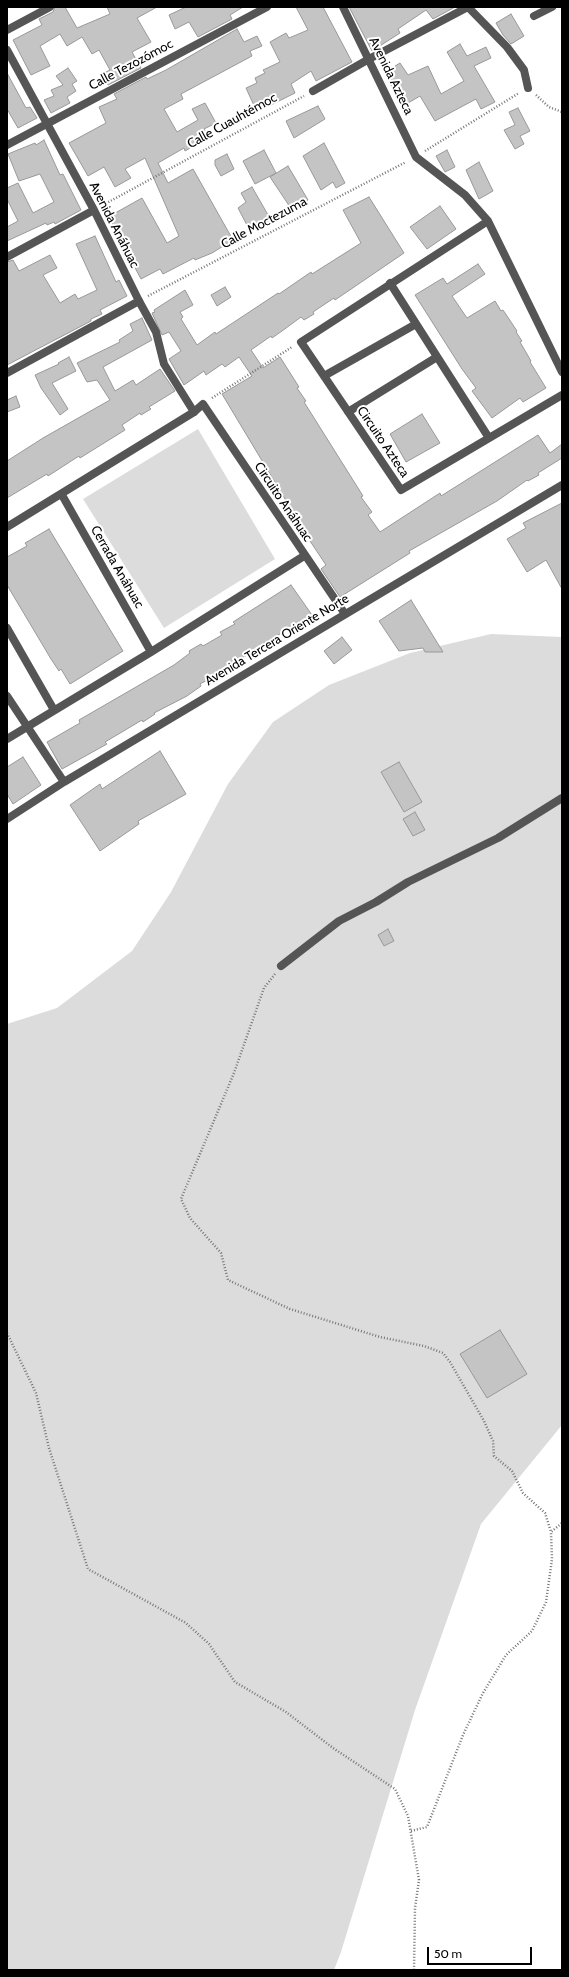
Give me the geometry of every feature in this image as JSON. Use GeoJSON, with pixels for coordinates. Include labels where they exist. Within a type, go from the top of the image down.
{"type":"FeatureCollection","features":[{"type":"Feature","properties":{"kind":"street"},"geometry":{"type":"LineString","coordinates":[[7,30],[50,7]]}},
{"type":"Feature","properties":{"kind":"street","name":"Calle Tezozómoc"},"geometry":{"type":"LineString","coordinates":[[7,145],[267,7]]}},
{"type":"Feature","properties":{"kind":"street","name":"Avenida Azteca"},"geometry":{"type":"LineString","coordinates":[[343,7],[416,156]]}},
{"type":"Feature","properties":{"kind":"street"},"geometry":{"type":"LineString","coordinates":[[313,91],[369,59],[468,7],[507,47],[520,64],[524,70],[528,88]]}},
{"type":"Feature","properties":{"kind":"street"},"geometry":{"type":"LineString","coordinates":[[534,16],[552,7]]}},
{"type":"Feature","properties":{"kind":"street","name":"Avenida Anáhuac"},"geometry":{"type":"LineString","coordinates":[[7,50],[94,210],[156,332],[164,364],[194,412]]}},
{"type":"Feature","properties":{"kind":"street"},"geometry":{"type":"LineString","coordinates":[[416,156],[465,195],[488,221],[562,372]]}},
{"type":"Feature","properties":{"kind":"street"},"geometry":{"type":"LineString","coordinates":[[7,257],[94,210]]}},
{"type":"Feature","properties":{"kind":"street"},"geometry":{"type":"LineString","coordinates":[[301,342],[488,221]]}},
{"type":"Feature","properties":{"kind":"street"},"geometry":{"type":"LineString","coordinates":[[390,283],[489,438]]}},
{"type":"Feature","properties":{"kind":"street"},"geometry":{"type":"LineString","coordinates":[[7,373],[139,301]]}},
{"type":"Feature","properties":{"kind":"street"},"geometry":{"type":"LineString","coordinates":[[324,376],[416,324]]}},
{"type":"Feature","properties":{"kind":"street","name":"Circuito Azteca"},"geometry":{"type":"LineString","coordinates":[[301,342],[401,490],[562,396]]}},
{"type":"Feature","properties":{"kind":"street"},"geometry":{"type":"LineString","coordinates":[[348,412],[438,357]]}},
{"type":"Feature","properties":{"kind":"street"},"geometry":{"type":"LineString","coordinates":[[7,527],[62,495],[194,412],[203,404]]}},
{"type":"Feature","properties":{"kind":"street","name":"Circuito Anáhuac"},"geometry":{"type":"LineString","coordinates":[[7,739],[151,652],[304,556],[203,404]]}},
{"type":"Feature","properties":{"kind":"street","name":"Avenida Tercera Oriente Norte"},"geometry":{"type":"LineString","coordinates":[[7,819],[64,782],[562,485]]}},
{"type":"Feature","properties":{"kind":"street","name":"Cerrada Anáhuac"},"geometry":{"type":"LineString","coordinates":[[62,495],[151,652]]}},
{"type":"Feature","properties":{"kind":"street"},"geometry":{"type":"LineString","coordinates":[[304,556],[345,614]]}},
{"type":"Feature","properties":{"kind":"street"},"geometry":{"type":"LineString","coordinates":[[7,628],[54,710]]}},
{"type":"Feature","properties":{"kind":"street"},"geometry":{"type":"LineString","coordinates":[[7,696],[64,782]]}},
{"type":"Feature","properties":{"kind":"street"},"geometry":{"type":"LineString","coordinates":[[281,966],[339,921],[376,902],[408,882],[498,838],[562,798]]}},
{"type":"Feature","properties":{"kind":"path"},"geometry":{"type":"LineString","coordinates":[[528,88],[549,107],[562,112]]}},
{"type":"Feature","properties":{"kind":"path","name":"Calle Moctezuma"},"geometry":{"type":"LineString","coordinates":[[139,301],[416,156],[528,88]]}},
{"type":"Feature","properties":{"kind":"path","name":"Calle Cuauhtémoc"},"geometry":{"type":"LineString","coordinates":[[94,210],[313,91]]}},
{"type":"Feature","properties":{"kind":"path"},"geometry":{"type":"LineString","coordinates":[[203,404],[301,342]]}},
{"type":"Feature","properties":{"kind":"path"},"geometry":{"type":"LineString","coordinates":[[281,966],[264,988],[234,1073],[181,1199],[190,1218],[221,1253],[228,1280],[290,1310],[380,1337],[424,1346],[443,1353],[450,1362],[484,1421],[493,1441],[494,1456],[512,1472],[522,1493],[545,1513],[551,1532],[552,1559],[546,1602],[532,1631],[506,1655],[483,1693],[463,1735],[427,1827],[411,1831]]}},
{"type":"Feature","properties":{"kind":"path"},"geometry":{"type":"LineString","coordinates":[[7,1332],[36,1393],[49,1448],[88,1568],[186,1622],[209,1644],[235,1682],[286,1712],[333,1748],[395,1789],[408,1816],[419,1880],[415,1908],[414,1970]]}},
{"type":"Feature","properties":{"kind":"path"},"geometry":{"type":"LineString","coordinates":[[551,1532],[562,1523]]}},
{"type":"Feature","properties":{"kind":"shaded area"},"geometry":{"type":"Polygon","coordinates":[[[198,429],[275,559],[164,628],[83,499],[198,429]]]}},
{"type":"Feature","properties":{"kind":"shaded area"},"geometry":{"type":"Polygon","coordinates":[[[491,634],[562,637],[562,1425],[481,1524],[415,1710],[341,1952],[334,1970],[7,1970],[7,1024],[57,1008],[132,951],[171,892],[228,784],[273,722],[329,685],[410,653],[491,634]]]}},
{"type":"Feature","properties":{"kind":"building"},"geometry":{"type":"Polygon","coordinates":[[[55,7],[65,7],[77,28],[110,14],[107,7],[157,7],[137,18],[151,42],[132,52],[141,68],[108,85],[102,74],[110,70],[99,50],[92,54],[82,37],[67,46],[60,34],[40,46],[50,66],[31,75],[13,40],[42,25],[39,19],[53,12],[55,7]]]}},
{"type":"Feature","properties":{"kind":"building"},"geometry":{"type":"Polygon","coordinates":[[[186,7],[243,7],[230,15],[232,19],[198,37],[189,22],[175,29],[169,15],[186,7]]]}},
{"type":"Feature","properties":{"kind":"building"},"geometry":{"type":"Polygon","coordinates":[[[296,7],[323,7],[352,62],[316,81],[311,71],[291,84],[295,93],[269,106],[268,104],[256,110],[246,88],[257,83],[255,78],[265,73],[263,70],[280,62],[270,42],[286,33],[289,38],[308,30],[296,7]]]}},
{"type":"Feature","properties":{"kind":"building"},"geometry":{"type":"Polygon","coordinates":[[[349,7],[455,7],[433,19],[426,10],[398,29],[400,33],[372,51],[349,7]]]}},
{"type":"Feature","properties":{"kind":"building"},"geometry":{"type":"Polygon","coordinates":[[[511,14],[524,36],[511,44],[503,35],[496,23],[511,14]]]}},
{"type":"Feature","properties":{"kind":"building"},"geometry":{"type":"Polygon","coordinates":[[[237,29],[244,42],[257,36],[262,46],[250,51],[252,56],[181,94],[183,99],[164,109],[177,132],[198,120],[192,109],[205,103],[216,123],[204,129],[209,137],[185,151],[184,148],[158,163],[168,183],[193,169],[233,240],[212,253],[195,260],[194,258],[163,274],[160,269],[141,279],[133,264],[136,263],[131,252],[108,217],[142,198],[167,243],[179,236],[145,158],[125,169],[131,178],[115,187],[104,167],[88,176],[69,143],[106,123],[99,107],[117,99],[114,94],[146,77],[147,79],[166,70],[237,29]]]}},
{"type":"Feature","properties":{"kind":"building"},"geometry":{"type":"Polygon","coordinates":[[[460,44],[467,56],[486,47],[491,58],[474,66],[495,102],[481,109],[476,99],[435,121],[420,96],[403,106],[384,73],[400,63],[408,75],[428,66],[441,94],[464,81],[447,52],[460,44]]]}},
{"type":"Feature","properties":{"kind":"building"},"geometry":{"type":"Polygon","coordinates":[[[68,68],[77,81],[72,84],[76,91],[67,97],[70,103],[51,113],[44,100],[54,96],[51,90],[63,85],[56,76],[68,68]]]}},
{"type":"Feature","properties":{"kind":"building"},"geometry":{"type":"Polygon","coordinates":[[[7,73],[26,108],[30,107],[37,118],[18,128],[7,109],[7,73]]]}},
{"type":"Feature","properties":{"kind":"building"},"geometry":{"type":"Polygon","coordinates":[[[318,106],[325,119],[294,138],[286,121],[318,106]]]}},
{"type":"Feature","properties":{"kind":"building"},"geometry":{"type":"Polygon","coordinates":[[[518,108],[530,131],[520,136],[524,144],[515,149],[504,130],[515,125],[509,112],[518,108]]]}},
{"type":"Feature","properties":{"kind":"building"},"geometry":{"type":"Polygon","coordinates":[[[44,140],[60,175],[63,174],[81,210],[55,224],[54,222],[47,225],[46,223],[7,241],[7,227],[18,221],[7,199],[7,188],[18,183],[33,213],[54,202],[40,174],[19,181],[8,154],[35,143],[36,145],[44,140]]]}},
{"type":"Feature","properties":{"kind":"building"},"geometry":{"type":"Polygon","coordinates":[[[324,143],[345,183],[336,188],[333,182],[321,190],[303,156],[324,143]]]}},
{"type":"Feature","properties":{"kind":"building"},"geometry":{"type":"Polygon","coordinates":[[[264,150],[276,173],[255,184],[243,161],[264,150]]]}},
{"type":"Feature","properties":{"kind":"building"},"geometry":{"type":"Polygon","coordinates":[[[447,150],[455,167],[445,172],[436,156],[447,150]]]}},
{"type":"Feature","properties":{"kind":"building"},"geometry":{"type":"Polygon","coordinates":[[[227,154],[234,169],[221,176],[215,165],[215,160],[227,154]]]}},
{"type":"Feature","properties":{"kind":"building"},"geometry":{"type":"Polygon","coordinates":[[[479,162],[493,191],[479,199],[466,170],[479,162]]]}},
{"type":"Feature","properties":{"kind":"building"},"geometry":{"type":"Polygon","coordinates":[[[288,166],[308,200],[292,210],[270,177],[288,166]]]}},
{"type":"Feature","properties":{"kind":"building"},"geometry":{"type":"Polygon","coordinates":[[[252,187],[271,220],[261,226],[259,223],[249,229],[238,208],[246,202],[241,193],[252,187]]]}},
{"type":"Feature","properties":{"kind":"building"},"geometry":{"type":"Polygon","coordinates":[[[369,197],[404,253],[335,300],[334,298],[313,312],[314,314],[304,320],[301,317],[272,338],[271,336],[251,350],[263,368],[280,357],[299,387],[297,388],[306,401],[304,402],[363,496],[361,497],[372,512],[368,515],[380,532],[440,493],[441,496],[538,435],[550,453],[562,444],[562,458],[538,473],[539,475],[528,481],[527,480],[497,501],[409,551],[410,553],[340,597],[321,569],[326,565],[286,505],[288,504],[222,394],[252,376],[239,357],[225,367],[222,364],[206,375],[204,371],[184,385],[169,359],[181,351],[169,332],[162,335],[152,313],[155,312],[154,310],[185,290],[193,305],[180,312],[183,317],[181,319],[197,345],[215,332],[216,334],[278,293],[279,294],[311,272],[312,274],[361,243],[343,210],[369,197]]]}},
{"type":"Feature","properties":{"kind":"building"},"geometry":{"type":"Polygon","coordinates":[[[440,206],[456,229],[427,249],[410,227],[440,206]]]}},
{"type":"Feature","properties":{"kind":"building"},"geometry":{"type":"Polygon","coordinates":[[[95,236],[116,282],[119,280],[127,296],[100,310],[102,314],[91,319],[91,321],[7,365],[7,262],[13,260],[19,271],[50,255],[57,268],[43,275],[60,303],[75,294],[78,299],[97,290],[76,244],[95,236]]]}},
{"type":"Feature","properties":{"kind":"building"},"geometry":{"type":"Polygon","coordinates":[[[478,264],[485,274],[452,296],[467,318],[495,301],[517,331],[516,332],[522,341],[520,342],[531,361],[530,362],[546,388],[523,402],[520,398],[492,418],[472,391],[476,388],[462,369],[415,295],[443,278],[447,284],[478,264]]]}},
{"type":"Feature","properties":{"kind":"building"},"geometry":{"type":"Polygon","coordinates":[[[225,287],[231,297],[217,306],[211,295],[225,287]]]}},
{"type":"Feature","properties":{"kind":"building"},"geometry":{"type":"Polygon","coordinates":[[[142,318],[152,340],[103,367],[115,391],[133,380],[136,385],[160,369],[175,391],[149,407],[151,409],[141,415],[140,413],[122,425],[125,430],[80,458],[79,456],[48,476],[47,474],[7,498],[7,461],[43,438],[110,400],[97,380],[87,382],[77,363],[120,342],[119,340],[133,331],[130,324],[142,318]]]}},
{"type":"Feature","properties":{"kind":"building"},"geometry":{"type":"Polygon","coordinates":[[[69,357],[76,371],[52,383],[68,409],[60,415],[41,388],[35,375],[59,364],[58,363],[69,357]]]}},
{"type":"Feature","properties":{"kind":"building"},"geometry":{"type":"Polygon","coordinates":[[[16,396],[20,407],[7,412],[7,400],[16,396]]]}},
{"type":"Feature","properties":{"kind":"building"},"geometry":{"type":"Polygon","coordinates":[[[422,414],[440,443],[406,462],[390,434],[422,414]]]}},
{"type":"Feature","properties":{"kind":"building"},"geometry":{"type":"Polygon","coordinates":[[[562,503],[562,589],[546,560],[527,572],[507,539],[526,528],[523,523],[562,503]]]}},
{"type":"Feature","properties":{"kind":"building"},"geometry":{"type":"Polygon","coordinates":[[[49,529],[123,651],[70,684],[61,669],[59,671],[51,659],[7,585],[7,557],[27,546],[25,543],[49,529]]]}},
{"type":"Feature","properties":{"kind":"building"},"geometry":{"type":"Polygon","coordinates":[[[291,585],[312,615],[232,664],[233,666],[200,684],[201,686],[187,696],[154,713],[155,714],[143,722],[142,720],[105,742],[107,744],[62,769],[47,742],[80,723],[79,720],[174,665],[190,653],[189,651],[201,644],[203,646],[222,635],[220,632],[235,624],[233,622],[291,585]]]}},
{"type":"Feature","properties":{"kind":"building"},"geometry":{"type":"Polygon","coordinates":[[[411,600],[443,652],[425,652],[423,648],[399,651],[379,621],[411,600]]]}},
{"type":"Feature","properties":{"kind":"building"},"geometry":{"type":"Polygon","coordinates":[[[342,637],[352,650],[334,664],[324,651],[342,637]]]}},
{"type":"Feature","properties":{"kind":"building"},"geometry":{"type":"Polygon","coordinates":[[[160,751],[186,794],[138,821],[139,824],[100,851],[70,805],[100,784],[102,789],[160,751]]]}},
{"type":"Feature","properties":{"kind":"building"},"geometry":{"type":"Polygon","coordinates":[[[23,757],[41,785],[13,804],[7,794],[7,767],[23,757]]]}},
{"type":"Feature","properties":{"kind":"building"},"geometry":{"type":"Polygon","coordinates":[[[399,762],[422,802],[404,812],[381,772],[399,762]]]}},
{"type":"Feature","properties":{"kind":"building"},"geometry":{"type":"Polygon","coordinates":[[[415,812],[425,830],[413,836],[403,819],[415,812]]]}},
{"type":"Feature","properties":{"kind":"building"},"geometry":{"type":"Polygon","coordinates":[[[388,929],[394,941],[384,946],[378,935],[388,929]]]}},
{"type":"Feature","properties":{"kind":"building"},"geometry":{"type":"Polygon","coordinates":[[[500,1330],[527,1374],[487,1398],[460,1354],[500,1330]]]}}]}
